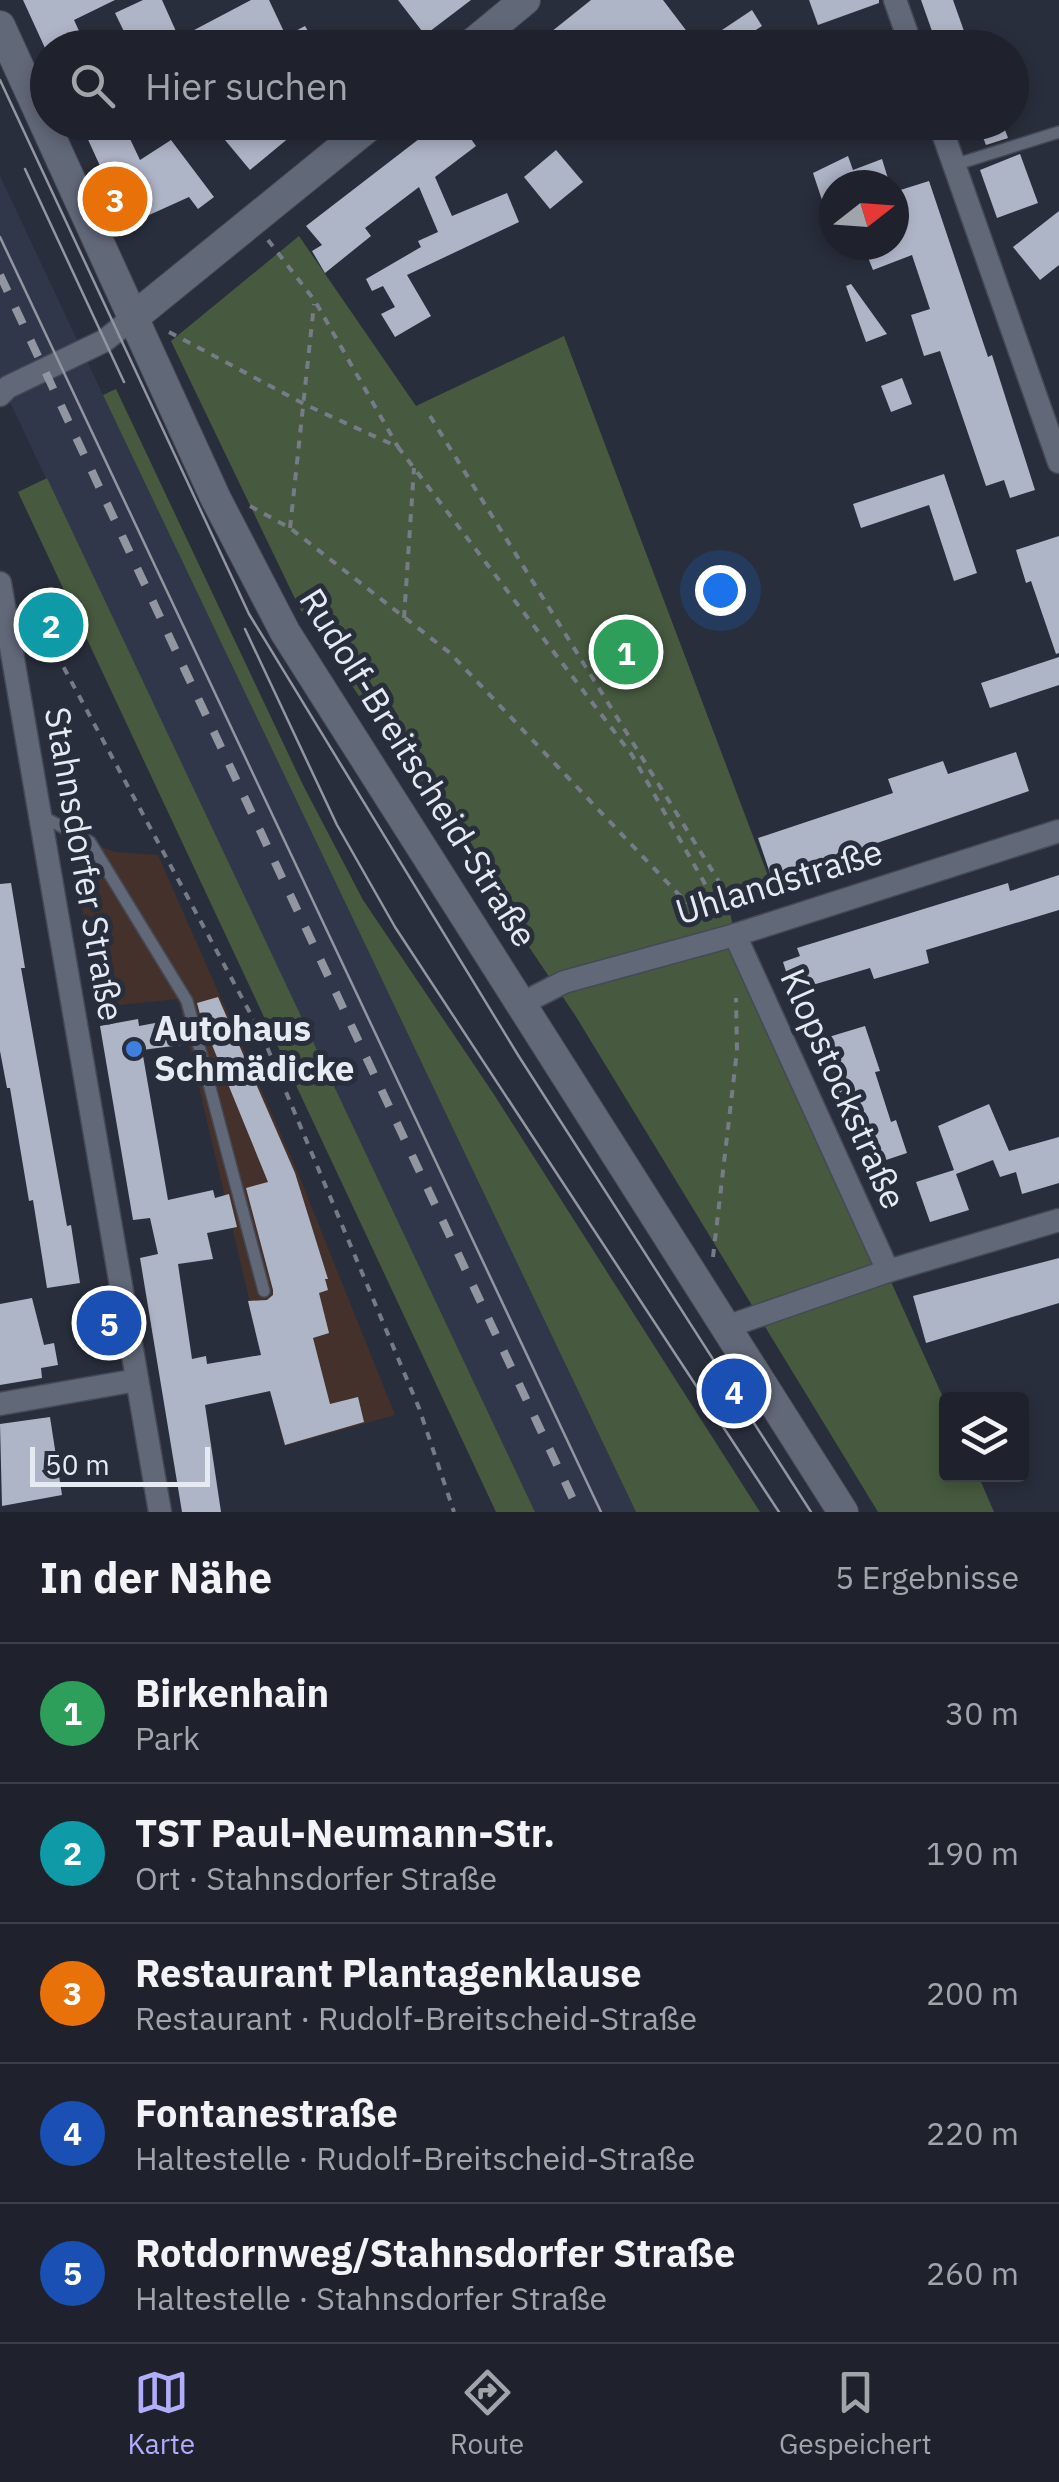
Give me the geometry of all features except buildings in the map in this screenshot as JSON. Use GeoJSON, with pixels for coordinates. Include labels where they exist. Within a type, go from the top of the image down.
{"type":"FeatureCollection","features":[{"type":"Feature","properties":{"kind":"street"},"geometry":{"type":"LineString","coordinates":[[489,30],[526,0]]}},
{"type":"Feature","properties":{"kind":"street"},"geometry":{"type":"LineString","coordinates":[[895,0],[906,30]]}},
{"type":"Feature","properties":{"kind":"street","name":"Rudolf-Breitscheid-Straße"},"geometry":{"type":"LineString","coordinates":[[0,26],[30,91]]}},
{"type":"Feature","properties":{"kind":"street","name":"Rudolf-Breitscheid-Straße"},"geometry":{"type":"LineString","coordinates":[[52,140],[216,499],[285,632],[843,1512]]}},
{"type":"Feature","properties":{"kind":"street"},"geometry":{"type":"LineString","coordinates":[[0,396],[8,386],[104,342],[352,140]]}},
{"type":"Feature","properties":{"kind":"street"},"geometry":{"type":"LineString","coordinates":[[945,140],[1058,454]]}},
{"type":"Feature","properties":{"kind":"street","name":"Stahnsdorfer Straße"},"geometry":{"type":"LineString","coordinates":[[0,583],[160,1512]]}},
{"type":"Feature","properties":{"kind":"street","name":"Uhlandstraße"},"geometry":{"type":"LineString","coordinates":[[521,1004],[564,982],[735,935],[1059,831]]}},
{"type":"Feature","properties":{"kind":"street","name":"Klopstockstraße"},"geometry":{"type":"LineString","coordinates":[[735,935],[888,1271]]}},
{"type":"Feature","properties":{"kind":"street"},"geometry":{"type":"LineString","coordinates":[[726,1327],[888,1271],[1059,1220]]}},
{"type":"Feature","properties":{"kind":"street"},"geometry":{"type":"LineString","coordinates":[[0,1404],[137,1380]]}},
{"type":"Feature","properties":{"kind":"lane"},"geometry":{"type":"LineString","coordinates":[[954,165],[1059,132]]}},
{"type":"Feature","properties":{"kind":"lane"},"geometry":{"type":"LineString","coordinates":[[40,815],[90,842],[187,1001],[264,1291]]}},
{"type":"Feature","properties":{"kind":"path"},"geometry":{"type":"LineString","coordinates":[[252,221],[314,301],[398,448],[632,755],[735,935]]}},
{"type":"Feature","properties":{"kind":"path"},"geometry":{"type":"LineString","coordinates":[[290,528],[314,301]]}},
{"type":"Feature","properties":{"kind":"path"},"geometry":{"type":"LineString","coordinates":[[147,346],[166,330],[306,405],[398,448]]}},
{"type":"Feature","properties":{"kind":"path"},"geometry":{"type":"LineString","coordinates":[[430,416],[737,910],[735,935]]}},
{"type":"Feature","properties":{"kind":"path"},"geometry":{"type":"LineString","coordinates":[[404,618],[414,468]]}},
{"type":"Feature","properties":{"kind":"path"},"geometry":{"type":"LineString","coordinates":[[216,499],[250,506],[290,528],[450,654],[682,900],[735,935]]}},
{"type":"Feature","properties":{"kind":"path"},"geometry":{"type":"LineString","coordinates":[[7,626],[50,642],[262,1035],[418,1408],[454,1512]]}},
{"type":"Feature","properties":{"kind":"path"},"geometry":{"type":"LineString","coordinates":[[708,1297],[737,1050],[736,992]]}},
{"type":"Feature","properties":{"kind":"shaded area"},"geometry":{"type":"Polygon","coordinates":[[[0,176],[636,1512],[535,1512],[0,381],[0,176]]]}},
{"type":"Feature","properties":{"kind":"shaded area"},"geometry":{"type":"Polygon","coordinates":[[[69,836],[115,852],[158,855],[298,1173],[395,1415],[284,1446],[178,999],[100,1007],[69,836]]]}},
{"type":"Feature","properties":{"kind":"green space"},"geometry":{"type":"Polygon","coordinates":[[[299,236],[416,406],[564,336],[776,897],[730,913],[735,935],[941,1392],[939,1482],[981,1482],[994,1512],[878,1512],[575,1015],[300,609],[171,341],[299,236]]]}},
{"type":"Feature","properties":{"kind":"green space"},"geometry":{"type":"Polygon","coordinates":[[[116,389],[303,785],[363,900],[493,1093],[760,1512],[636,1512],[103,395],[116,389]]]}},
{"type":"Feature","properties":{"kind":"green space"},"geometry":{"type":"Polygon","coordinates":[[[47,478],[535,1512],[496,1512],[18,492],[47,478]]]}},
{"type":"Feature","properties":{"kind":"tram line"},"geometry":{"type":"LineString","coordinates":[[0,80],[249,614],[518,1055],[811,1512]]}},
{"type":"Feature","properties":{"kind":"tram line"},"geometry":{"type":"LineString","coordinates":[[25,169],[124,382]]}},
{"type":"Feature","properties":{"kind":"tram line"},"geometry":{"type":"LineString","coordinates":[[0,237],[601,1512]]}},
{"type":"Feature","properties":{"kind":"tram line"},"geometry":{"type":"LineString","coordinates":[[245,629],[337,825],[395,927],[779,1512]]}},
{"type":"Feature","properties":{"kind":"railway"},"geometry":{"type":"LineString","coordinates":[[0,275],[579,1512]]}},
{"type":"Feature","properties":{"kind":"place","name":"Restaurant Plantagenklause"},"geometry":{"type":"Point","coordinates":[115,199]}},
{"type":"Feature","properties":{"kind":"place","name":"TST Paul-Neumann-Str."},"geometry":{"type":"Point","coordinates":[51,625]}},
{"type":"Feature","properties":{"kind":"place","name":"Birkenhain"},"geometry":{"type":"Point","coordinates":[626,652]}},
{"type":"Feature","properties":{"kind":"place","name":"Autohaus Schmädicke"},"geometry":{"type":"Point","coordinates":[134,1049]}},
{"type":"Feature","properties":{"kind":"place","name":"Rotdornweg/Stahnsdorfer Straße"},"geometry":{"type":"Point","coordinates":[109,1323]}},
{"type":"Feature","properties":{"kind":"place","name":"Fontanestraße"},"geometry":{"type":"Point","coordinates":[734,1391]}}]}
